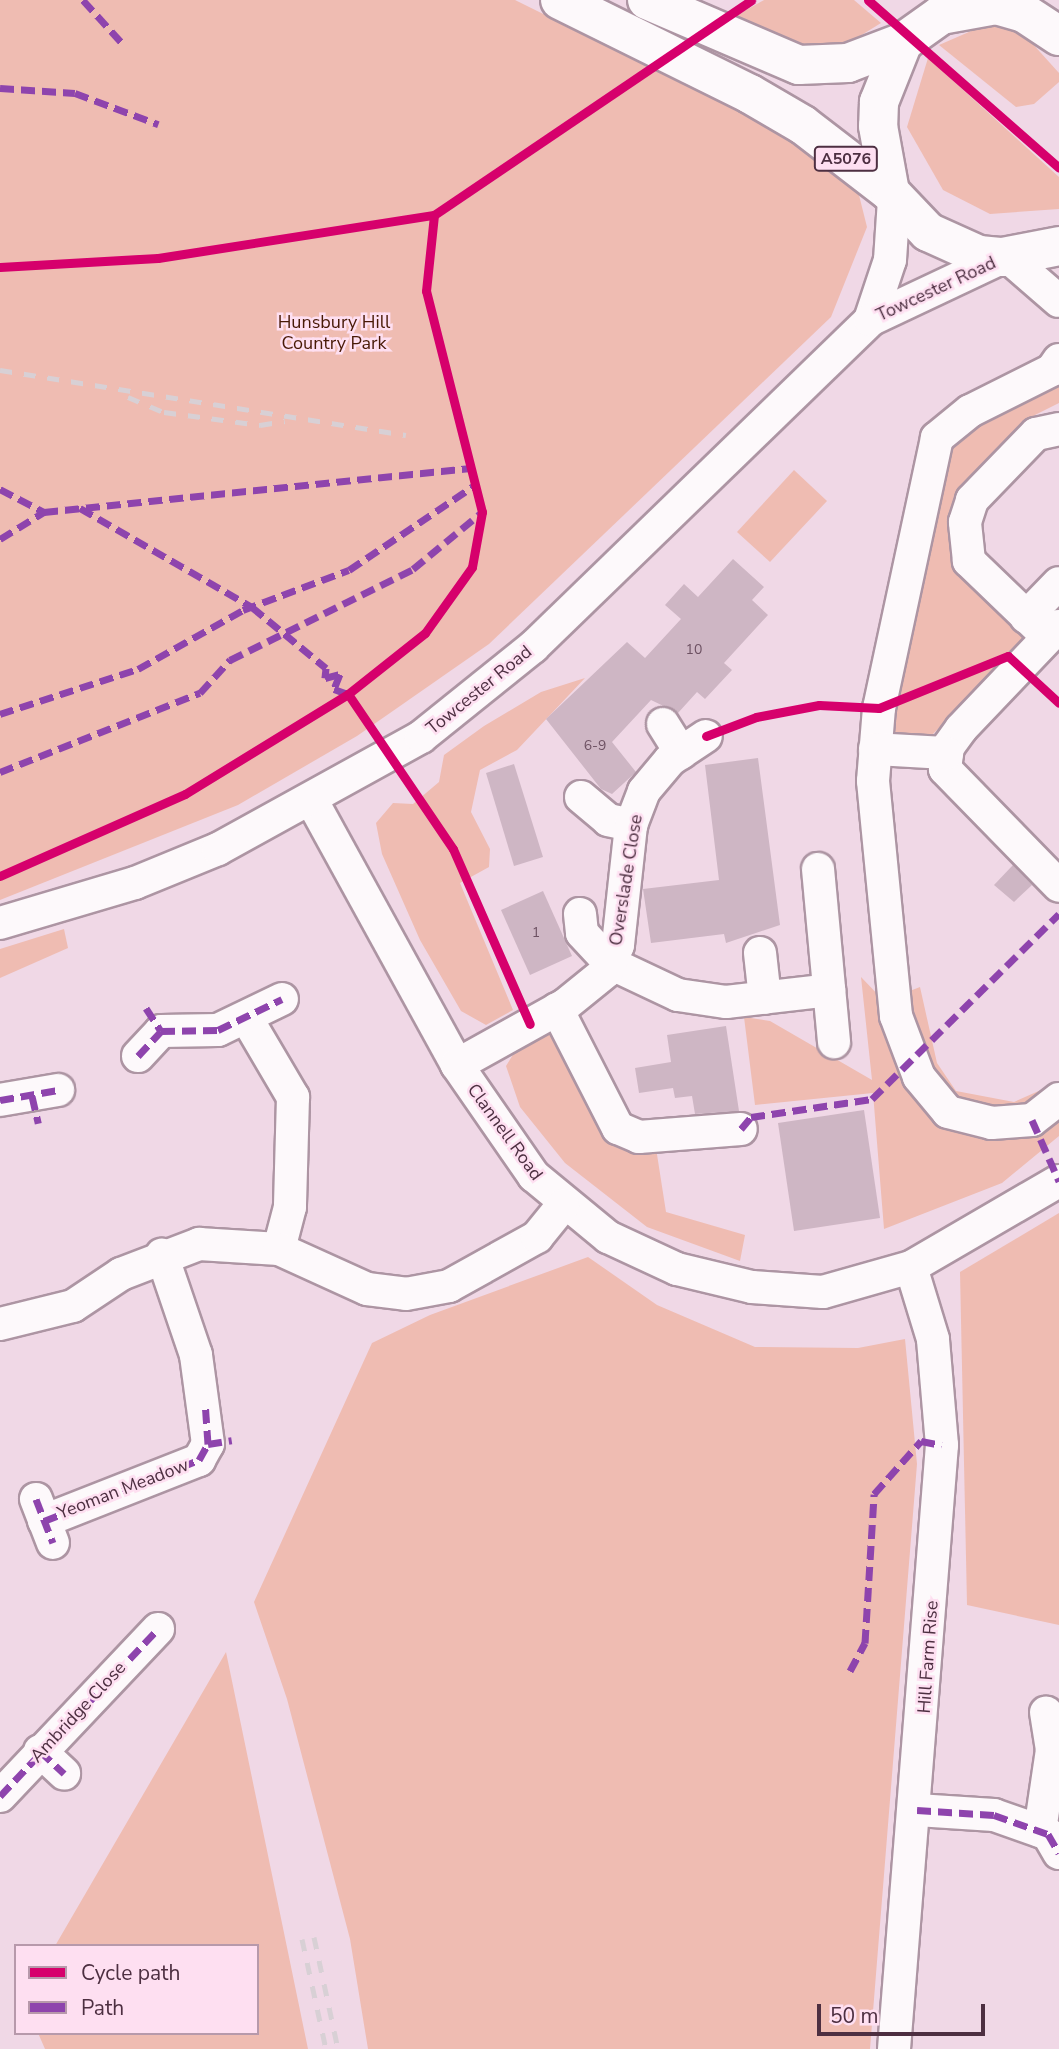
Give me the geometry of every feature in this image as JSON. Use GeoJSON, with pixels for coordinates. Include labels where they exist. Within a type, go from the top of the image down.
{"type":"FeatureCollection","features":[{"type":"Feature","properties":{"kind":"highway","name":"A5076"},"geometry":{"type":"LineString","coordinates":[[560,0],[750,94],[803,125],[892,196]]}},
{"type":"Feature","properties":{"kind":"highway"},"geometry":{"type":"LineString","coordinates":[[647,0],[799,65],[848,63],[903,42],[941,15],[996,5],[1024,13],[1059,36]]}},
{"type":"Feature","properties":{"kind":"highway"},"geometry":{"type":"LineString","coordinates":[[903,42],[879,102],[892,196],[928,232],[979,255],[1006,257],[1059,246]]}},
{"type":"Feature","properties":{"kind":"street","name":"Towcester Road"},"geometry":{"type":"LineString","coordinates":[[870,320],[890,260],[892,196]]}},
{"type":"Feature","properties":{"kind":"street","name":"Towcester Road"},"geometry":{"type":"LineString","coordinates":[[0,923],[135,883],[312,801],[421,737],[533,647],[870,320],[1006,257]]}},
{"type":"Feature","properties":{"kind":"street"},"geometry":{"type":"LineString","coordinates":[[1006,257],[1059,301]]}},
{"type":"Feature","properties":{"kind":"street"},"geometry":{"type":"LineString","coordinates":[[1059,360],[1052,370],[970,411],[937,438],[875,749],[873,781],[896,1016],[919,1077],[948,1112],[992,1123],[1032,1120],[1059,1099]]}},
{"type":"Feature","properties":{"kind":"street"},"geometry":{"type":"LineString","coordinates":[[1044,627],[969,561],[965,522],[972,500],[1036,434],[1059,429]]}},
{"type":"Feature","properties":{"kind":"street"},"geometry":{"type":"LineString","coordinates":[[1059,583],[1044,627],[961,729],[947,753],[945,769],[960,790],[1059,886]]}},
{"type":"Feature","properties":{"kind":"street","name":"Overslade Close"},"geometry":{"type":"LineString","coordinates":[[457,1065],[557,1009],[610,963],[626,895],[631,825],[644,791],[693,745],[663,724]]}},
{"type":"Feature","properties":{"kind":"street"},"geometry":{"type":"LineString","coordinates":[[875,749],[947,753]]}},
{"type":"Feature","properties":{"kind":"street"},"geometry":{"type":"LineString","coordinates":[[581,797],[608,820],[631,825]]}},
{"type":"Feature","properties":{"kind":"street","name":"Clannell Road"},"geometry":{"type":"LineString","coordinates":[[312,801],[457,1065],[534,1176],[563,1205],[608,1237],[677,1269],[752,1287],[823,1293],[911,1267],[1059,1181]]}},
{"type":"Feature","properties":{"kind":"street"},"geometry":{"type":"LineString","coordinates":[[818,869],[834,1042]]}},
{"type":"Feature","properties":{"kind":"street"},"geometry":{"type":"LineString","coordinates":[[580,914],[582,933],[610,963],[678,995],[726,1002],[829,990]]}},
{"type":"Feature","properties":{"kind":"street"},"geometry":{"type":"LineString","coordinates":[[760,953],[765,998]]}},
{"type":"Feature","properties":{"kind":"street"},"geometry":{"type":"LineString","coordinates":[[138,1056],[153,1019],[218,1030],[247,1019],[282,999]]}},
{"type":"Feature","properties":{"kind":"street"},"geometry":{"type":"LineString","coordinates":[[557,1009],[618,1128],[639,1137],[741,1129]]}},
{"type":"Feature","properties":{"kind":"street"},"geometry":{"type":"LineString","coordinates":[[247,1019],[293,1097],[290,1207],[279,1250]]}},
{"type":"Feature","properties":{"kind":"street"},"geometry":{"type":"LineString","coordinates":[[0,1100],[43,1103]]}},
{"type":"Feature","properties":{"kind":"street"},"geometry":{"type":"LineString","coordinates":[[1,1317],[73,1306],[162,1255],[199,1244],[279,1250],[367,1289],[406,1294],[449,1286],[497,1264],[537,1237],[563,1205]]}},
{"type":"Feature","properties":{"kind":"street","name":"Yeoman Meadow"},"geometry":{"type":"LineString","coordinates":[[44,1521],[199,1460],[220,1442],[197,1354],[162,1255]]}},
{"type":"Feature","properties":{"kind":"street","name":"Hill Farm Rise"},"geometry":{"type":"LineString","coordinates":[[894,2049],[917,1810],[942,1445],[933,1339],[911,1267]]}},
{"type":"Feature","properties":{"kind":"street","name":"Ambridge Close"},"geometry":{"type":"LineString","coordinates":[[0,1797],[40,1751],[158,1629]]}},
{"type":"Feature","properties":{"kind":"street"},"geometry":{"type":"LineString","coordinates":[[917,1810],[994,1815],[1049,1842],[1052,1750],[1046,1712]]}},
{"type":"Feature","properties":{"kind":"street"},"geometry":{"type":"LineString","coordinates":[[40,1751],[64,1773]]}},
{"type":"Feature","properties":{"kind":"green space","name":"Hunsbury Hill Country Park"},"geometry":{"type":"Polygon","coordinates":[[[0,0],[515,0],[800,141],[858,191],[867,227],[831,317],[489,644],[357,736],[238,805],[0,900],[0,0]]]}},
{"type":"Feature","properties":{"kind":"green space"},"geometry":{"type":"Polygon","coordinates":[[[764,0],[854,0],[881,23],[839,49],[799,48],[732,18],[764,0]]]}},
{"type":"Feature","properties":{"kind":"green space"},"geometry":{"type":"Polygon","coordinates":[[[985,25],[1022,32],[1059,73],[1059,82],[1034,104],[1016,107],[939,45],[985,25]]]}},
{"type":"Feature","properties":{"kind":"green space"},"geometry":{"type":"Polygon","coordinates":[[[928,58],[1059,177],[1059,209],[990,214],[943,190],[907,127],[928,58]]]}},
{"type":"Feature","properties":{"kind":"green space"},"geometry":{"type":"Polygon","coordinates":[[[1059,373],[1059,403],[1035,415],[970,484],[957,509],[1025,640],[933,734],[894,741],[902,662],[945,455],[984,418],[1059,373]]]}},
{"type":"Feature","properties":{"kind":"green space"},"geometry":{"type":"Polygon","coordinates":[[[794,470],[827,501],[770,562],[737,532],[794,470]]]}},
{"type":"Feature","properties":{"kind":"green space"},"geometry":{"type":"Polygon","coordinates":[[[585,678],[517,750],[480,770],[471,812],[490,849],[489,867],[460,883],[513,1010],[486,1025],[461,1011],[420,940],[382,854],[376,823],[393,803],[413,804],[439,782],[444,755],[484,726],[541,692],[585,678]]]}},
{"type":"Feature","properties":{"kind":"green space"},"geometry":{"type":"Polygon","coordinates":[[[64,929],[68,948],[0,978],[0,949],[64,929]]]}},
{"type":"Feature","properties":{"kind":"green space"},"geometry":{"type":"Polygon","coordinates":[[[861,977],[884,1001],[920,987],[937,1063],[956,1091],[1014,1102],[1059,1082],[1059,1136],[1002,1183],[884,1229],[873,1093],[755,1105],[744,1017],[770,1021],[872,1080],[861,977]]]}},
{"type":"Feature","properties":{"kind":"green space"},"geometry":{"type":"Polygon","coordinates":[[[559,1028],[608,1120],[656,1148],[666,1212],[745,1235],[740,1261],[647,1227],[565,1163],[520,1107],[506,1066],[514,1053],[559,1028]]]}},
{"type":"Feature","properties":{"kind":"green space"},"geometry":{"type":"Polygon","coordinates":[[[1059,1213],[1059,1625],[967,1605],[960,1272],[1059,1213]]]}},
{"type":"Feature","properties":{"kind":"green space"},"geometry":{"type":"Polygon","coordinates":[[[588,1257],[657,1305],[755,1347],[858,1348],[905,1339],[917,1464],[870,2049],[368,2049],[350,1939],[287,1699],[254,1602],[372,1343],[430,1315],[588,1257]]]}},
{"type":"Feature","properties":{"kind":"green space"},"geometry":{"type":"Polygon","coordinates":[[[226,1652],[308,2049],[45,2049],[39,2035],[259,2035],[259,1944],[56,1944],[226,1652]]]}},
{"type":"Feature","properties":{"kind":"building"},"geometry":{"type":"Polygon","coordinates":[[[733,559],[764,587],[752,600],[768,615],[724,663],[732,670],[705,699],[697,692],[678,713],[651,700],[612,742],[636,772],[612,794],[601,789],[546,719],[627,642],[645,658],[681,619],[665,605],[684,584],[698,597],[733,559]]]}},
{"type":"Feature","properties":{"kind":"building"},"geometry":{"type":"Polygon","coordinates":[[[758,758],[780,925],[726,943],[724,934],[651,943],[643,889],[719,880],[705,765],[758,758]]]}},
{"type":"Feature","properties":{"kind":"building"},"geometry":{"type":"Polygon","coordinates":[[[514,764],[543,857],[514,866],[486,773],[514,764]]]}},
{"type":"Feature","properties":{"kind":"building"},"geometry":{"type":"Polygon","coordinates":[[[1013,865],[1032,885],[1014,902],[994,885],[1013,865]]]}},
{"type":"Feature","properties":{"kind":"building"},"geometry":{"type":"Polygon","coordinates":[[[543,891],[572,956],[530,975],[501,910],[543,891]]]}},
{"type":"Feature","properties":{"kind":"building"},"geometry":{"type":"Polygon","coordinates":[[[726,1026],[739,1111],[695,1114],[692,1096],[675,1098],[673,1088],[639,1093],[635,1068],[671,1062],[667,1035],[726,1026]]]}},
{"type":"Feature","properties":{"kind":"building"},"geometry":{"type":"Polygon","coordinates":[[[864,1110],[880,1218],[794,1231],[778,1123],[864,1110]]]}},
{"type":"Feature","properties":{"kind":"railway"},"geometry":{"type":"LineString","coordinates":[[0,370],[406,435]]}},
{"type":"Feature","properties":{"kind":"railway"},"geometry":{"type":"LineString","coordinates":[[128,397],[164,412],[260,425],[285,421]]}},
{"type":"Feature","properties":{"kind":"railway"},"geometry":{"type":"LineString","coordinates":[[314,1937],[338,2049]]}},
{"type":"Feature","properties":{"kind":"railway"},"geometry":{"type":"LineString","coordinates":[[302,1939],[326,2049]]}},
{"type":"Feature","properties":{"kind":"marked path"},"geometry":{"type":"LineString","coordinates":[[83,0],[122,43]]}},
{"type":"Feature","properties":{"kind":"marked path"},"geometry":{"type":"LineString","coordinates":[[0,88],[75,93],[158,124]]}},
{"type":"Feature","properties":{"kind":"marked path"},"geometry":{"type":"LineString","coordinates":[[0,539],[44,512],[471,468]]}},
{"type":"Feature","properties":{"kind":"marked path"},"geometry":{"type":"LineString","coordinates":[[0,714],[138,669],[243,610],[349,570],[475,485]]}},
{"type":"Feature","properties":{"kind":"marked path"},"geometry":{"type":"LineString","coordinates":[[0,489],[44,512]]}},
{"type":"Feature","properties":{"kind":"marked path"},"geometry":{"type":"LineString","coordinates":[[80,508],[252,607],[326,668],[325,678],[340,674],[334,689],[348,694]]}},
{"type":"Feature","properties":{"kind":"marked path"},"geometry":{"type":"LineString","coordinates":[[0,772],[200,693],[230,660],[413,569],[481,513]]}},
{"type":"Feature","properties":{"kind":"marked path"},"geometry":{"type":"LineString","coordinates":[[741,1129],[751,1117],[872,1099],[1059,914]]}},
{"type":"Feature","properties":{"kind":"marked path"},"geometry":{"type":"LineString","coordinates":[[138,1056],[161,1031],[218,1030],[282,999]]}},
{"type":"Feature","properties":{"kind":"marked path"},"geometry":{"type":"LineString","coordinates":[[146,1008],[161,1031]]}},
{"type":"Feature","properties":{"kind":"marked path"},"geometry":{"type":"LineString","coordinates":[[0,1100],[58,1090]]}},
{"type":"Feature","properties":{"kind":"marked path"},"geometry":{"type":"LineString","coordinates":[[32,1096],[38,1123]]}},
{"type":"Feature","properties":{"kind":"marked path"},"geometry":{"type":"LineString","coordinates":[[1032,1120],[1059,1181]]}},
{"type":"Feature","properties":{"kind":"marked path"},"geometry":{"type":"LineString","coordinates":[[44,1521],[199,1460],[208,1444],[205,1405]]}},
{"type":"Feature","properties":{"kind":"marked path"},"geometry":{"type":"LineString","coordinates":[[208,1444],[232,1440]]}},
{"type":"Feature","properties":{"kind":"marked path"},"geometry":{"type":"LineString","coordinates":[[850,1671],[865,1643],[874,1494],[921,1441],[942,1445]]}},
{"type":"Feature","properties":{"kind":"marked path"},"geometry":{"type":"LineString","coordinates":[[36,1499],[53,1543]]}},
{"type":"Feature","properties":{"kind":"marked path"},"geometry":{"type":"LineString","coordinates":[[0,1796],[158,1629]]}},
{"type":"Feature","properties":{"kind":"marked path"},"geometry":{"type":"LineString","coordinates":[[40,1751],[64,1773]]}},
{"type":"Feature","properties":{"kind":"marked path"},"geometry":{"type":"LineString","coordinates":[[917,1810],[994,1815],[1048,1834],[1059,1853]]}},
{"type":"Feature","properties":{"kind":"cycle path"},"geometry":{"type":"LineString","coordinates":[[0,267],[158,258],[434,215],[751,0]]}},
{"type":"Feature","properties":{"kind":"cycle path"},"geometry":{"type":"LineString","coordinates":[[868,0],[1059,168]]}},
{"type":"Feature","properties":{"kind":"cycle path"},"geometry":{"type":"LineString","coordinates":[[0,876],[185,794],[348,694],[425,633],[472,567],[482,512],[426,291],[434,215]]}},
{"type":"Feature","properties":{"kind":"cycle path"},"geometry":{"type":"LineString","coordinates":[[706,736],[756,717],[819,705],[879,708],[1008,656],[1059,703]]}},
{"type":"Feature","properties":{"kind":"cycle path"},"geometry":{"type":"LineString","coordinates":[[348,694],[453,849],[530,1024]]}}]}
